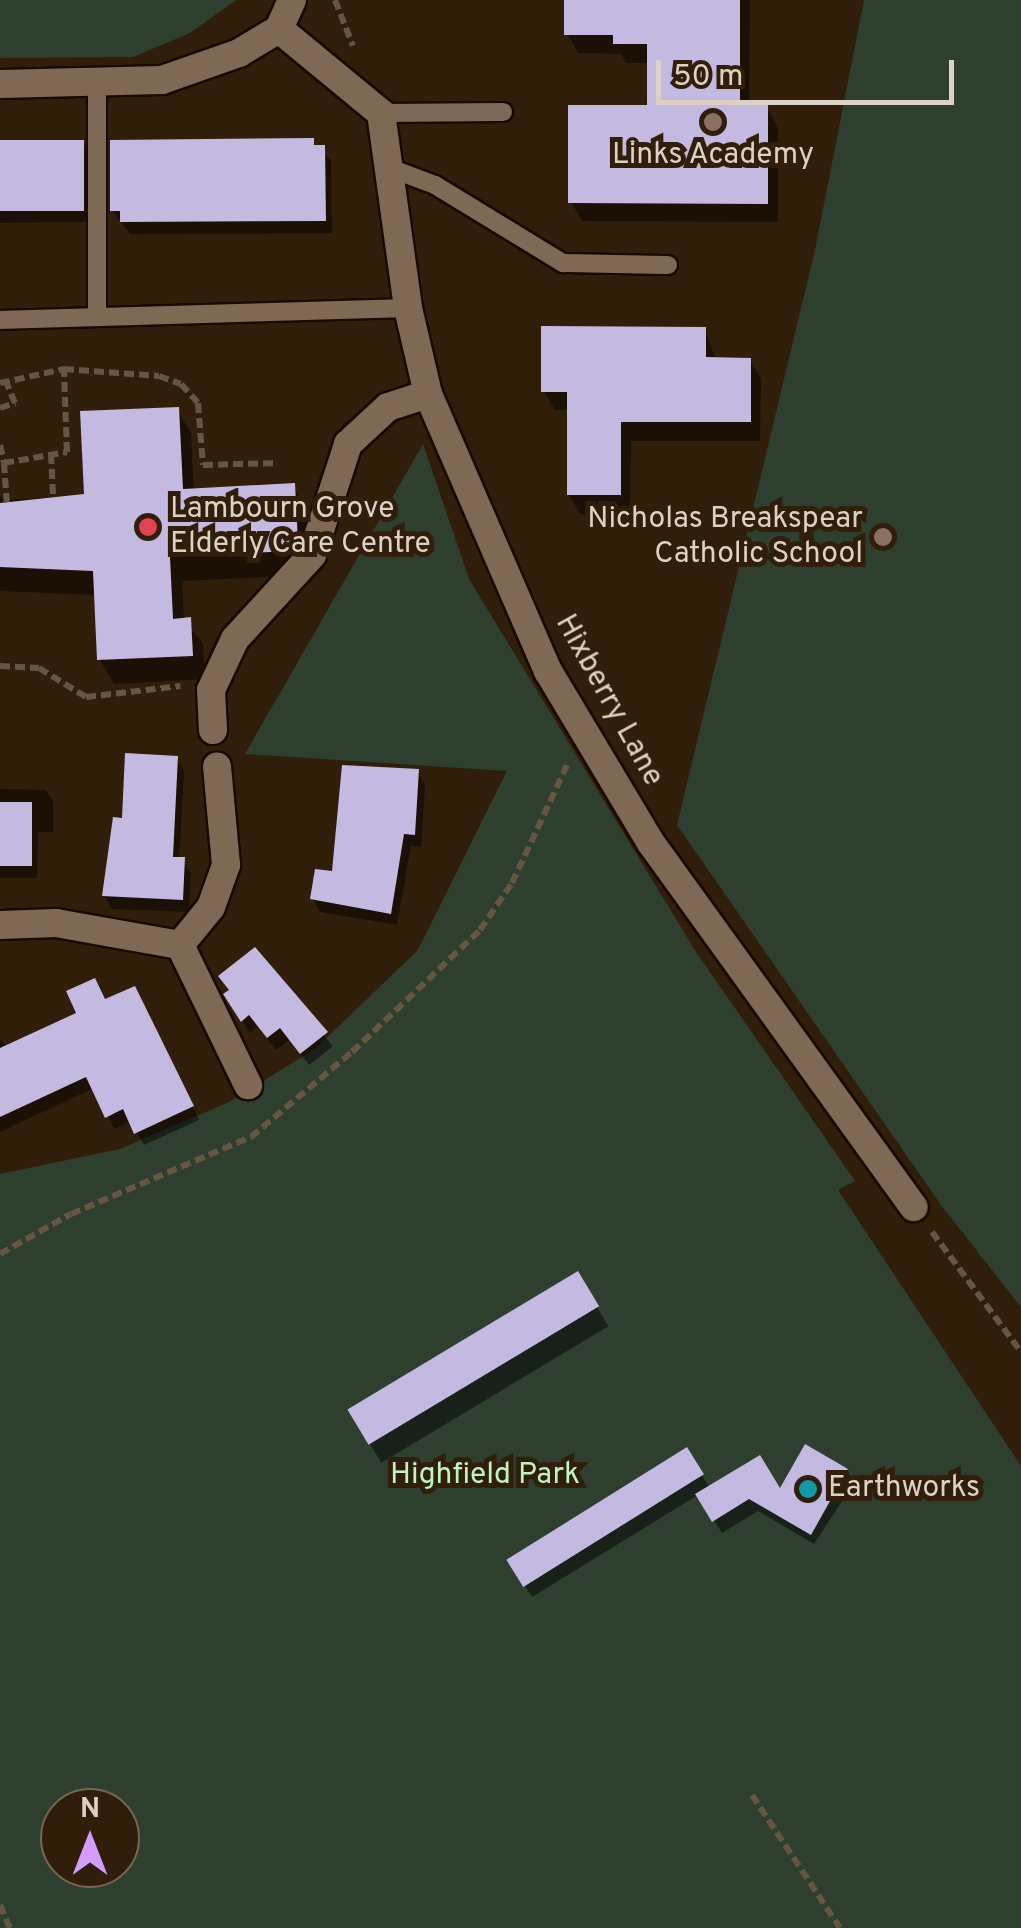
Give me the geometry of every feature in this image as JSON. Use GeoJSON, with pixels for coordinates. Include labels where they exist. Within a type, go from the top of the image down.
{"type":"FeatureCollection","features":[{"type":"Feature","properties":{"kind":"street"},"geometry":{"type":"LineString","coordinates":[[0,84],[162,80],[238,53],[279,29],[292,0]]}},
{"type":"Feature","properties":{"kind":"street"},"geometry":{"type":"LineString","coordinates":[[279,29],[381,113]]}},
{"type":"Feature","properties":{"kind":"street","name":"Hixberry Lane"},"geometry":{"type":"LineString","coordinates":[[381,113],[408,308],[428,394],[548,671],[651,843],[914,1207]]}},
{"type":"Feature","properties":{"kind":"street"},"geometry":{"type":"LineString","coordinates":[[213,730],[212,690],[235,639],[312,555],[348,444],[388,407],[428,394]]}},
{"type":"Feature","properties":{"kind":"street"},"geometry":{"type":"LineString","coordinates":[[180,944],[210,907],[226,865],[217,766]]}},
{"type":"Feature","properties":{"kind":"street"},"geometry":{"type":"LineString","coordinates":[[0,925],[56,923],[180,944]]}},
{"type":"Feature","properties":{"kind":"street"},"geometry":{"type":"LineString","coordinates":[[180,944],[248,1085]]}},
{"type":"Feature","properties":{"kind":"lane"},"geometry":{"type":"LineString","coordinates":[[98,83],[98,317]]}},
{"type":"Feature","properties":{"kind":"lane"},"geometry":{"type":"LineString","coordinates":[[381,113],[503,112]]}},
{"type":"Feature","properties":{"kind":"lane"},"geometry":{"type":"LineString","coordinates":[[387,168],[436,185],[563,262],[668,265]]}},
{"type":"Feature","properties":{"kind":"lane"},"geometry":{"type":"LineString","coordinates":[[0,320],[408,308]]}},
{"type":"Feature","properties":{"kind":"path"},"geometry":{"type":"LineString","coordinates":[[336,0],[361,66]]}},
{"type":"Feature","properties":{"kind":"path"},"geometry":{"type":"LineString","coordinates":[[0,408],[15,403],[2,381],[64,369],[112,368],[181,384],[198,403],[203,466],[278,464]]}},
{"type":"Feature","properties":{"kind":"path"},"geometry":{"type":"LineString","coordinates":[[4,464],[67,452],[64,369]]}},
{"type":"Feature","properties":{"kind":"path"},"geometry":{"type":"LineString","coordinates":[[0,445],[7,502]]}},
{"type":"Feature","properties":{"kind":"path"},"geometry":{"type":"LineString","coordinates":[[52,454],[53,495]]}},
{"type":"Feature","properties":{"kind":"path"},"geometry":{"type":"LineString","coordinates":[[0,666],[39,668],[86,697],[177,686],[212,690]]}},
{"type":"Feature","properties":{"kind":"path"},"geometry":{"type":"LineString","coordinates":[[0,1254],[71,1214],[251,1137],[352,1052],[480,930],[512,883],[566,768],[587,740]]}},
{"type":"Feature","properties":{"kind":"path"},"geometry":{"type":"LineString","coordinates":[[914,1207],[1021,1352]]}},
{"type":"Feature","properties":{"kind":"path"},"geometry":{"type":"LineString","coordinates":[[752,1795],[840,1928]]}},
{"type":"Feature","properties":{"kind":"path"},"geometry":{"type":"LineString","coordinates":[[0,1906],[10,1928]]}},
{"type":"Feature","properties":{"kind":"green space"},"geometry":{"type":"Polygon","coordinates":[[[0,0],[236,0],[190,33],[133,57],[0,58],[0,0]]]}},
{"type":"Feature","properties":{"kind":"green space","name":"Nicholas Breakspear Catholic School"},"geometry":{"type":"Polygon","coordinates":[[[864,0],[1021,0],[1021,1307],[941,1205],[677,825],[815,250],[864,0]]]}},
{"type":"Feature","properties":{"kind":"green space","name":"Highfield Park"},"geometry":{"type":"Polygon","coordinates":[[[423,444],[469,579],[696,952],[855,1181],[838,1190],[1021,1466],[1021,1928],[0,1928],[0,1174],[120,1149],[229,1102],[315,1049],[418,950],[507,771],[245,754],[423,444]]]}},
{"type":"Feature","properties":{"kind":"building"},"geometry":{"type":"Polygon","coordinates":[[[564,0],[740,0],[740,105],[768,105],[768,204],[568,203],[568,105],[647,105],[647,44],[613,44],[613,35],[564,35],[564,0]]]}},
{"type":"Feature","properties":{"kind":"building"},"geometry":{"type":"Polygon","coordinates":[[[314,138],[314,145],[325,145],[326,221],[120,222],[120,211],[110,211],[110,140],[314,138]]]}},
{"type":"Feature","properties":{"kind":"building"},"geometry":{"type":"Polygon","coordinates":[[[0,140],[84,140],[84,211],[0,211],[0,140]]]}},
{"type":"Feature","properties":{"kind":"building"},"geometry":{"type":"Polygon","coordinates":[[[541,326],[706,327],[706,357],[751,358],[751,422],[621,422],[621,495],[567,495],[567,392],[541,392],[541,326]]]}},
{"type":"Feature","properties":{"kind":"building","name":"Lambourn Grove Elderly Care Centre"},"geometry":{"type":"Polygon","coordinates":[[[179,407],[183,489],[295,483],[298,543],[292,551],[170,557],[173,619],[191,617],[193,656],[97,660],[93,571],[0,567],[0,503],[84,494],[80,411],[179,407]]]}},
{"type":"Feature","properties":{"kind":"building"},"geometry":{"type":"Polygon","coordinates":[[[125,753],[178,756],[173,857],[185,857],[183,900],[102,896],[113,817],[122,818],[125,753]]]}},
{"type":"Feature","properties":{"kind":"building"},"geometry":{"type":"Polygon","coordinates":[[[342,765],[419,769],[415,835],[404,834],[391,914],[310,899],[315,869],[332,871],[342,765]]]}},
{"type":"Feature","properties":{"kind":"building"},"geometry":{"type":"Polygon","coordinates":[[[0,802],[32,802],[32,866],[0,866],[0,802]]]}},
{"type":"Feature","properties":{"kind":"building"},"geometry":{"type":"Polygon","coordinates":[[[255,947],[328,1032],[300,1054],[280,1028],[267,1038],[249,1015],[241,1022],[223,994],[229,990],[218,976],[255,947]]]}},
{"type":"Feature","properties":{"kind":"building"},"geometry":{"type":"Polygon","coordinates":[[[95,978],[105,999],[135,986],[194,1106],[134,1134],[123,1109],[105,1118],[86,1077],[0,1117],[0,1048],[76,1013],[66,991],[95,978]]]}},
{"type":"Feature","properties":{"kind":"building"},"geometry":{"type":"Polygon","coordinates":[[[578,1271],[599,1306],[369,1445],[347,1410],[578,1271]]]}},
{"type":"Feature","properties":{"kind":"building"},"geometry":{"type":"Polygon","coordinates":[[[805,1444],[848,1469],[811,1535],[749,1499],[712,1522],[695,1494],[760,1455],[780,1488],[805,1444]]]}},
{"type":"Feature","properties":{"kind":"building"},"geometry":{"type":"Polygon","coordinates":[[[687,1447],[704,1474],[523,1587],[506,1560],[687,1447]]]}},
{"type":"Feature","properties":{"kind":"place","name":"Links Academy"},"geometry":{"type":"Point","coordinates":[713,122]}},
{"type":"Feature","properties":{"kind":"place","name":"Lambourn Grove Elderly Care Centre"},"geometry":{"type":"Point","coordinates":[148,527]}},
{"type":"Feature","properties":{"kind":"place","name":"Nicholas Breakspear Catholic School"},"geometry":{"type":"Point","coordinates":[883,537]}},
{"type":"Feature","properties":{"kind":"place","name":"Earthworks"},"geometry":{"type":"Point","coordinates":[808,1489]}}]}
